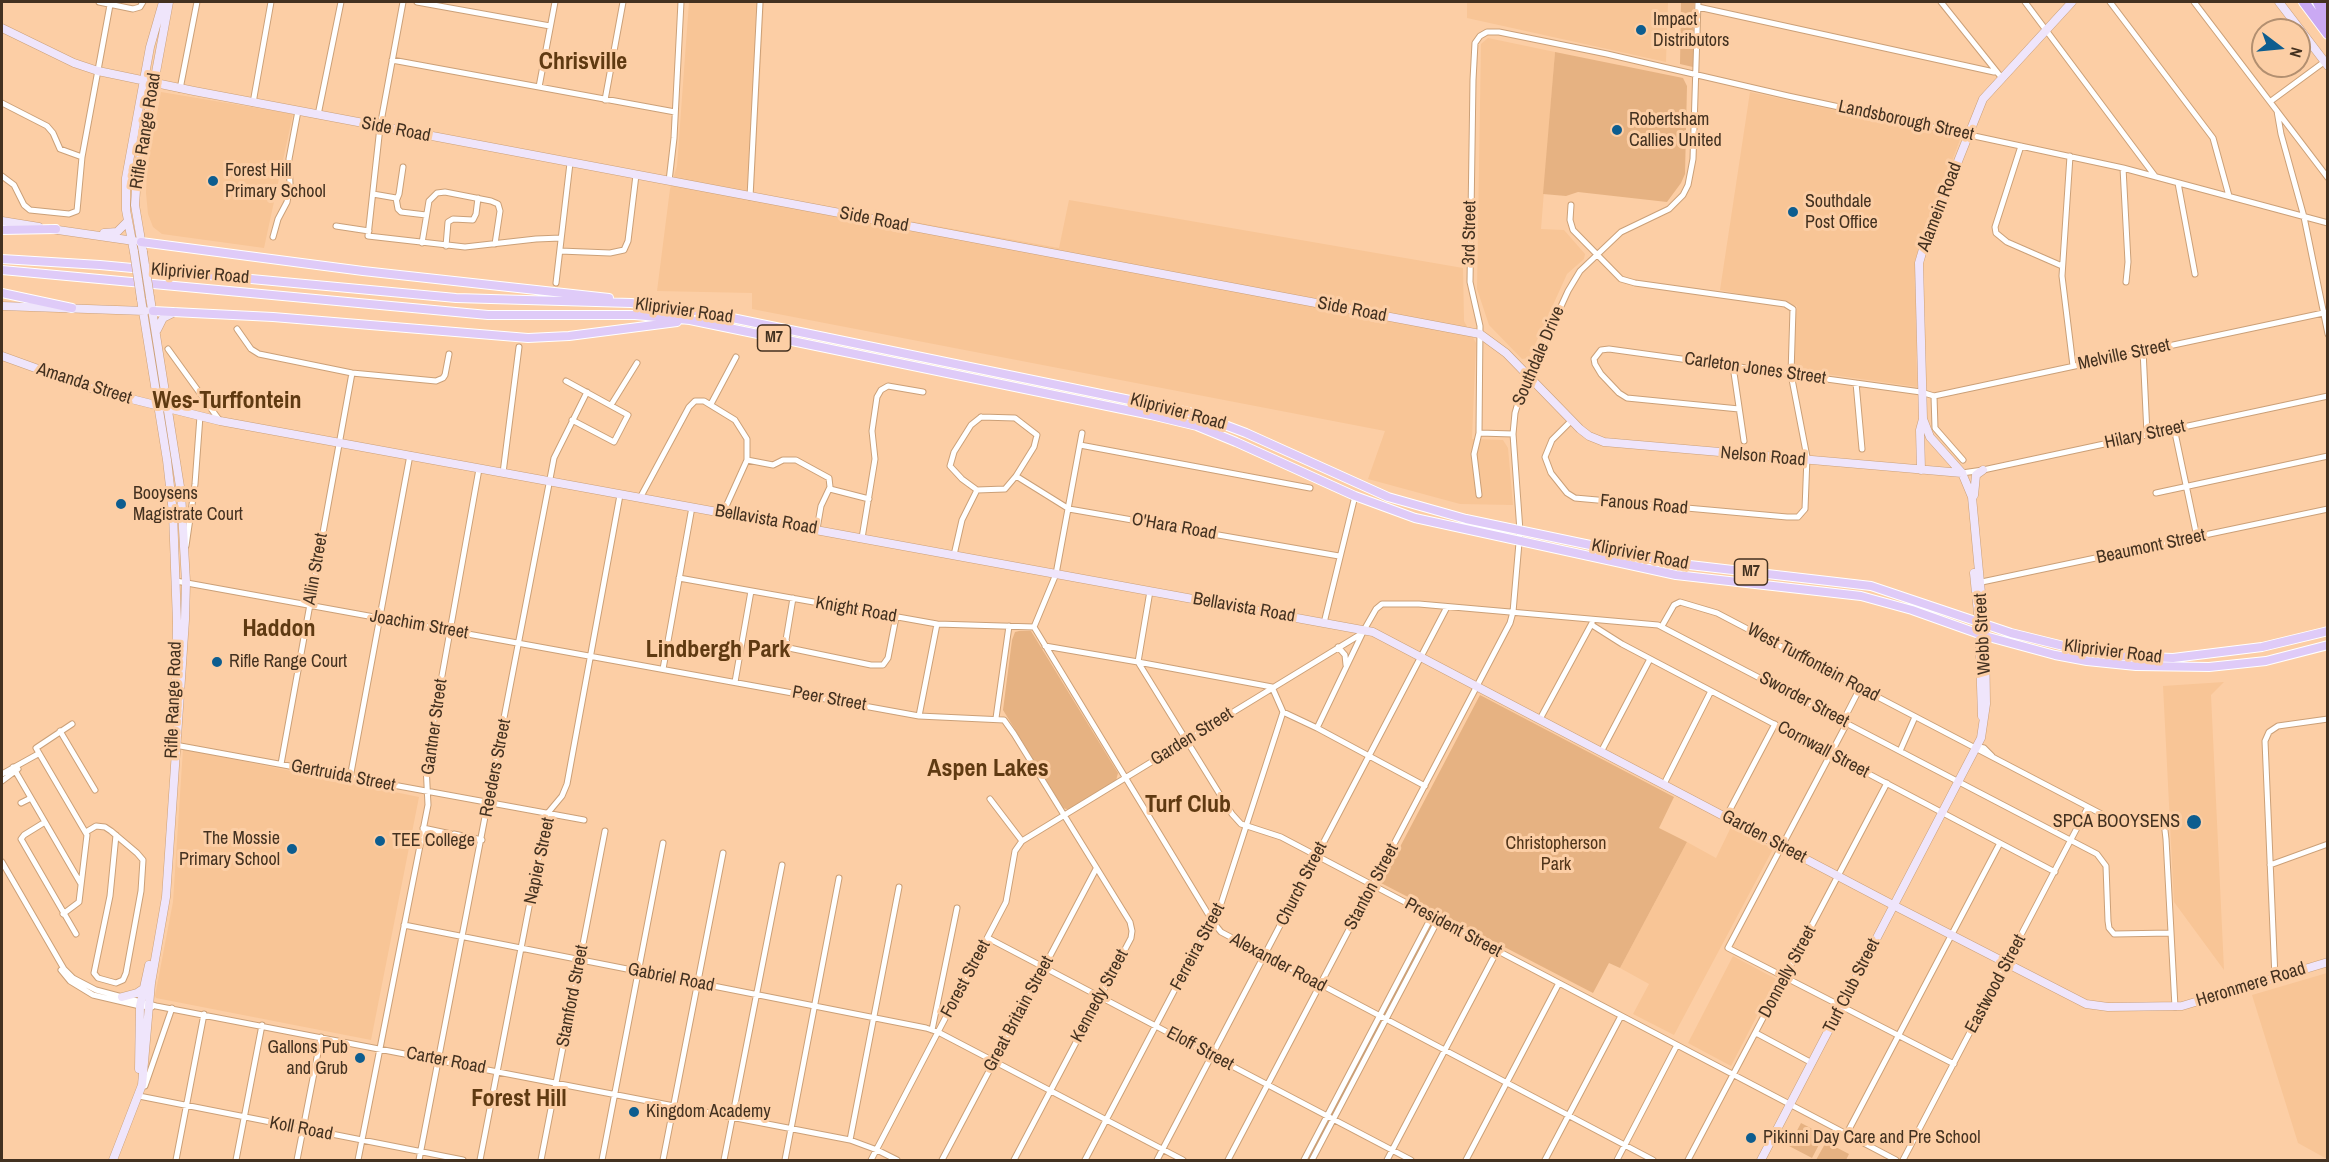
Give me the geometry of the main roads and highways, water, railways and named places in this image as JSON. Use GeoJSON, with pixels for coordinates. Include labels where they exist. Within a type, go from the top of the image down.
{"type":"FeatureCollection","features":[{"type":"Feature","properties":{"kind":"highway"},"geometry":{"type":"LineString","coordinates":[[2304,2],[2328,34]]}},
{"type":"Feature","properties":{"kind":"highway"},"geometry":{"type":"LineString","coordinates":[[2318,2],[2328,23]]}},
{"type":"Feature","properties":{"kind":"main road"},"geometry":{"type":"LineString","coordinates":[[2,230],[56,230]]}},
{"type":"Feature","properties":{"kind":"main road"},"geometry":{"type":"LineString","coordinates":[[141,242],[363,271],[614,298],[631,303]]}},
{"type":"Feature","properties":{"kind":"main road","name":"Kliprivier Road"},"geometry":{"type":"LineString","coordinates":[[2,260],[100,265],[456,298],[631,303],[703,312],[1193,413],[1246,433],[1388,497],[1444,514],[1681,564],[1871,586],[1982,624],[2080,650],[2122,656],[2173,658],[2262,647],[2328,632]]}},
{"type":"Feature","properties":{"kind":"main road","name":"Kliprivier Road"},"geometry":{"type":"LineString","coordinates":[[2,270],[488,315],[635,315],[690,320],[1197,426],[1399,514],[1677,575],[1861,596],[2046,653],[2087,661],[2158,667],[2241,664],[2293,655],[2328,645]]}},
{"type":"Feature","properties":{"kind":"main road"},"geometry":{"type":"LineString","coordinates":[[2,293],[72,308]]}},
{"type":"Feature","properties":{"kind":"main road"},"geometry":{"type":"LineString","coordinates":[[153,310],[273,317],[528,338],[569,336],[690,320]]}},
{"type":"Feature","properties":{"kind":"place","name":"Impact Distributors"},"geometry":{"type":"Point","coordinates":[1641,30]}},
{"type":"Feature","properties":{"kind":"place","name":"Robertsham Callies United"},"geometry":{"type":"Point","coordinates":[1617,130]}},
{"type":"Feature","properties":{"kind":"place","name":"Forest Hill Primary School"},"geometry":{"type":"Point","coordinates":[213,181]}},
{"type":"Feature","properties":{"kind":"place","name":"Southdale Post Office"},"geometry":{"type":"Point","coordinates":[1793,212]}},
{"type":"Feature","properties":{"kind":"place","name":"Booysens Magistrate Court"},"geometry":{"type":"Point","coordinates":[121,504]}},
{"type":"Feature","properties":{"kind":"place","name":"Rifle Range Court"},"geometry":{"type":"Point","coordinates":[217,662]}},
{"type":"Feature","properties":{"kind":"place","name":"SPCA BOOYSENS"},"geometry":{"type":"Point","coordinates":[2194,822]}},
{"type":"Feature","properties":{"kind":"place","name":"TEE College"},"geometry":{"type":"Point","coordinates":[380,841]}},
{"type":"Feature","properties":{"kind":"place","name":"The Mossie Primary School"},"geometry":{"type":"Point","coordinates":[292,849]}},
{"type":"Feature","properties":{"kind":"place","name":"Gallons Pub and Grub"},"geometry":{"type":"Point","coordinates":[360,1058]}},
{"type":"Feature","properties":{"kind":"place","name":"Kingdom Academy"},"geometry":{"type":"Point","coordinates":[634,1112]}},
{"type":"Feature","properties":{"kind":"place","name":"Pikinni Day Care and Pre School"},"geometry":{"type":"Point","coordinates":[1751,1138]}},
{"type":"Feature","properties":{"kind":"district","name":"Chrisville"},"geometry":{"type":"Point","coordinates":[583,63]}},
{"type":"Feature","properties":{"kind":"district","name":"Wes-Turffontein"},"geometry":{"type":"Point","coordinates":[227,402]}},
{"type":"Feature","properties":{"kind":"district","name":"Haddon"},"geometry":{"type":"Point","coordinates":[279,630]}},
{"type":"Feature","properties":{"kind":"district","name":"Lindbergh Park"},"geometry":{"type":"Point","coordinates":[718,651]}},
{"type":"Feature","properties":{"kind":"district","name":"Aspen Lakes"},"geometry":{"type":"Point","coordinates":[988,770]}},
{"type":"Feature","properties":{"kind":"district","name":"Turf Club"},"geometry":{"type":"Point","coordinates":[1188,806]}},
{"type":"Feature","properties":{"kind":"district","name":"Forest Hill"},"geometry":{"type":"Point","coordinates":[519,1100]}},
{"type":"Feature","properties":{"kind":"park label","name":"Christopherson Park"},"geometry":{"type":"Point","coordinates":[1556,854]}}]}
